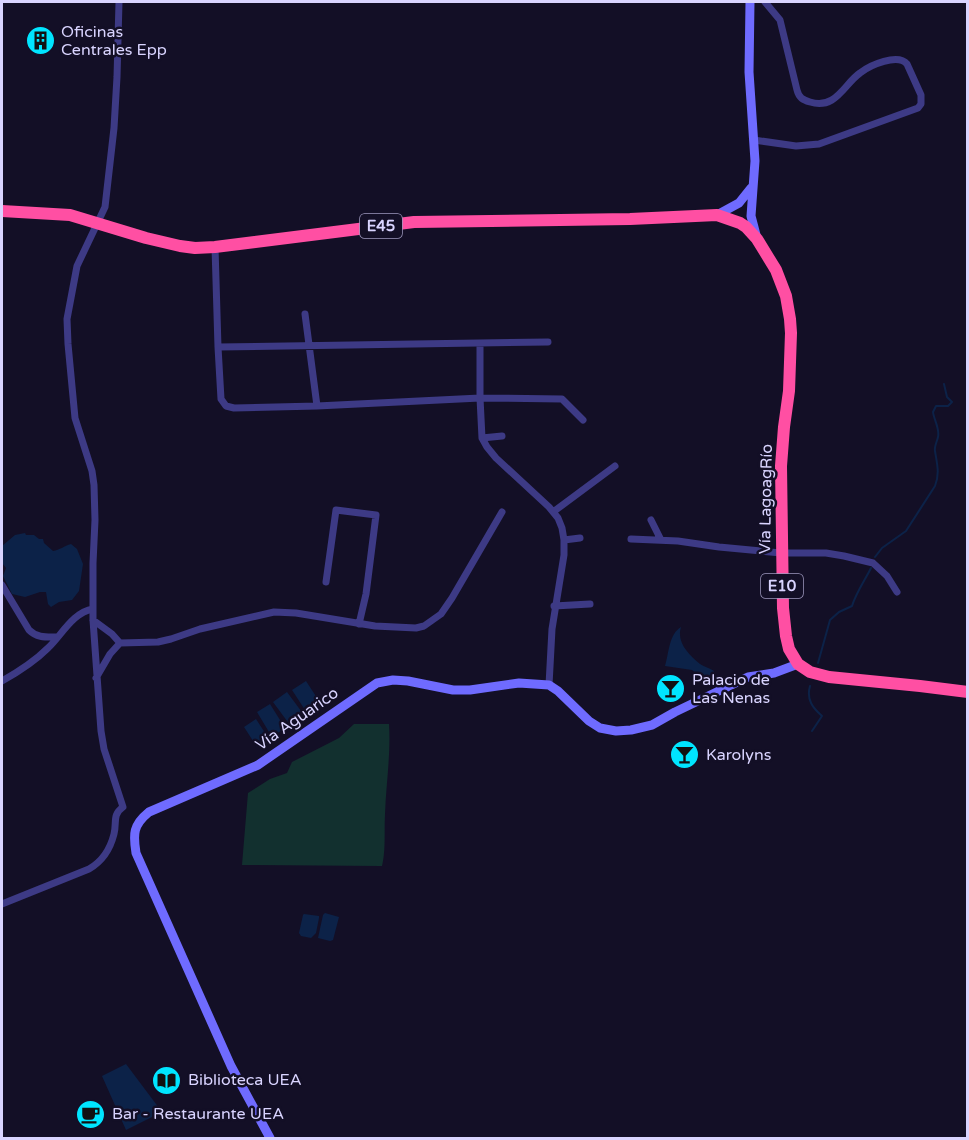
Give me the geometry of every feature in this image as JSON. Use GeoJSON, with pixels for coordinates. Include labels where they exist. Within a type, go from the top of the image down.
{"type":"FeatureCollection","features":[{"type":"Feature","properties":{"kind":"highway","name":"E45"},"geometry":{"type":"LineString","coordinates":[[2,211],[70,215],[146,238],[195,248],[414,222],[630,219],[717,215],[740,223],[757,239]]}},
{"type":"Feature","properties":{"kind":"highway","name":"Vía LagoagRío"},"geometry":{"type":"LineString","coordinates":[[757,239],[783,286],[790,319],[789,391],[781,466],[781,553],[786,636],[789,650],[798,664]]}},
{"type":"Feature","properties":{"kind":"highway"},"geometry":{"type":"LineString","coordinates":[[798,664],[810,672],[830,677],[968,692]]}},
{"type":"Feature","properties":{"kind":"street"},"geometry":{"type":"LineString","coordinates":[[2,904],[89,869],[100,862],[108,850],[114,833],[116,814],[123,807],[104,749],[96,679],[93,620],[94,485],[92,471],[75,418],[67,319],[77,266],[105,207],[114,128],[119,2]]}},
{"type":"Feature","properties":{"kind":"street"},"geometry":{"type":"LineString","coordinates":[[750,2],[749,72],[755,161],[751,216],[757,239]]}},
{"type":"Feature","properties":{"kind":"street"},"geometry":{"type":"LineString","coordinates":[[754,140],[796,146],[819,144],[918,108],[921,100],[921,95],[907,64],[904,60],[899,59],[892,59],[860,72],[841,93],[825,103],[817,104],[802,99],[797,90],[780,20],[765,2]]}},
{"type":"Feature","properties":{"kind":"street"},"geometry":{"type":"LineString","coordinates":[[717,215],[739,203],[752,186]]}},
{"type":"Feature","properties":{"kind":"street"},"geometry":{"type":"LineString","coordinates":[[215,247],[221,399],[225,406],[234,408],[317,406],[480,398],[562,399],[583,420]]}},
{"type":"Feature","properties":{"kind":"street"},"geometry":{"type":"LineString","coordinates":[[305,314],[317,406]]}},
{"type":"Feature","properties":{"kind":"street"},"geometry":{"type":"LineString","coordinates":[[218,347],[548,342]]}},
{"type":"Feature","properties":{"kind":"street"},"geometry":{"type":"LineString","coordinates":[[480,344],[482,438],[496,458],[553,512],[562,528],[564,555],[554,606],[549,685],[600,728],[616,731],[631,730],[652,725],[748,677],[774,673],[798,664]]}},
{"type":"Feature","properties":{"kind":"street"},"geometry":{"type":"LineString","coordinates":[[482,438],[502,436]]}},
{"type":"Feature","properties":{"kind":"street"},"geometry":{"type":"LineString","coordinates":[[553,512],[615,466]]}},
{"type":"Feature","properties":{"kind":"street"},"geometry":{"type":"LineString","coordinates":[[326,582],[336,510],[376,515],[366,594],[359,624]]}},
{"type":"Feature","properties":{"kind":"street"},"geometry":{"type":"LineString","coordinates":[[96,679],[110,654],[120,643],[158,642],[210,626],[274,612],[296,613],[384,627],[424,626],[441,614],[452,598],[502,512]]}},
{"type":"Feature","properties":{"kind":"street"},"geometry":{"type":"LineString","coordinates":[[651,520],[661,540]]}},
{"type":"Feature","properties":{"kind":"street"},"geometry":{"type":"LineString","coordinates":[[564,540],[580,538]]}},
{"type":"Feature","properties":{"kind":"street"},"geometry":{"type":"LineString","coordinates":[[631,539],[678,541],[781,553],[826,553],[873,563],[887,576],[897,592]]}},
{"type":"Feature","properties":{"kind":"street"},"geometry":{"type":"LineString","coordinates":[[2,585],[33,634],[57,637]]}},
{"type":"Feature","properties":{"kind":"street"},"geometry":{"type":"LineString","coordinates":[[554,606],[590,604]]}},
{"type":"Feature","properties":{"kind":"street"},"geometry":{"type":"LineString","coordinates":[[2,681],[30,664],[50,647],[81,613],[93,609]]}},
{"type":"Feature","properties":{"kind":"street"},"geometry":{"type":"LineString","coordinates":[[93,620],[120,643]]}},
{"type":"Feature","properties":{"kind":"street","name":"Vía Aguarico"},"geometry":{"type":"LineString","coordinates":[[270,1138],[234,1073],[136,853],[135,828],[139,820],[149,812],[258,765],[377,683],[393,680],[408,681],[453,690],[519,683],[549,685]]}},
{"type":"Feature","properties":{"kind":"green space"},"geometry":{"type":"Polygon","coordinates":[[[354,724],[389,724],[382,866],[242,865],[248,793],[270,779],[287,773],[292,762],[339,738],[354,724]]]}},
{"type":"Feature","properties":{"kind":"water"},"geometry":{"type":"Polygon","coordinates":[[[25,533],[43,539],[53,551],[71,544],[77,549],[83,564],[79,591],[72,600],[59,602],[51,607],[48,604],[46,592],[25,597],[12,594],[3,576],[6,568],[2,563],[2,546],[15,535],[25,533]]]}},
{"type":"Feature","properties":{"kind":"water"},"geometry":{"type":"Polygon","coordinates":[[[681,627],[680,638],[684,648],[700,664],[714,671],[715,675],[711,680],[704,680],[692,670],[665,666],[674,634],[681,627]]]}},
{"type":"Feature","properties":{"kind":"water"},"geometry":{"type":"Polygon","coordinates":[[[306,681],[321,704],[307,713],[292,690],[306,681]]]}},
{"type":"Feature","properties":{"kind":"water"},"geometry":{"type":"Polygon","coordinates":[[[287,692],[304,715],[290,725],[273,702],[287,692]]]}},
{"type":"Feature","properties":{"kind":"water"},"geometry":{"type":"Polygon","coordinates":[[[270,704],[285,728],[272,737],[257,712],[270,704]]]}},
{"type":"Feature","properties":{"kind":"water"},"geometry":{"type":"Polygon","coordinates":[[[256,719],[269,739],[257,747],[244,727],[256,719]]]}},
{"type":"Feature","properties":{"kind":"water"},"geometry":{"type":"Polygon","coordinates":[[[325,913],[339,917],[333,940],[330,941],[318,938],[325,913]]]}},
{"type":"Feature","properties":{"kind":"water"},"geometry":{"type":"Polygon","coordinates":[[[304,914],[319,916],[316,933],[311,938],[301,936],[299,933],[304,914]]]}},
{"type":"Feature","properties":{"kind":"water"},"geometry":{"type":"Polygon","coordinates":[[[126,1064],[162,1112],[126,1130],[102,1076],[126,1064]]]}},
{"type":"Feature","properties":{"kind":"waterway"},"geometry":{"type":"LineString","coordinates":[[875,557],[882,548],[906,531],[937,481],[935,447],[938,428],[933,412],[936,406],[948,406],[952,402],[947,397],[944,384]]}},
{"type":"Feature","properties":{"kind":"waterway"},"geometry":{"type":"LineString","coordinates":[[818,663],[830,620],[839,612],[852,606],[871,568]]}},
{"type":"Feature","properties":{"kind":"waterway"},"geometry":{"type":"LineString","coordinates":[[810,686],[811,703],[822,716],[812,731]]}},
{"type":"Feature","properties":{"kind":"place","name":"Oficinas Centrales Epp"},"geometry":{"type":"Point","coordinates":[40,41]}},
{"type":"Feature","properties":{"kind":"place","name":"Palacio de Las Nenas"},"geometry":{"type":"Point","coordinates":[671,689]}},
{"type":"Feature","properties":{"kind":"place","name":"Karolyns"},"geometry":{"type":"Point","coordinates":[685,755]}},
{"type":"Feature","properties":{"kind":"place","name":"Biblioteca UEA"},"geometry":{"type":"Point","coordinates":[167,1080]}},
{"type":"Feature","properties":{"kind":"place","name":"Bar - Restaurante UEA"},"geometry":{"type":"Point","coordinates":[91,1114]}}]}
